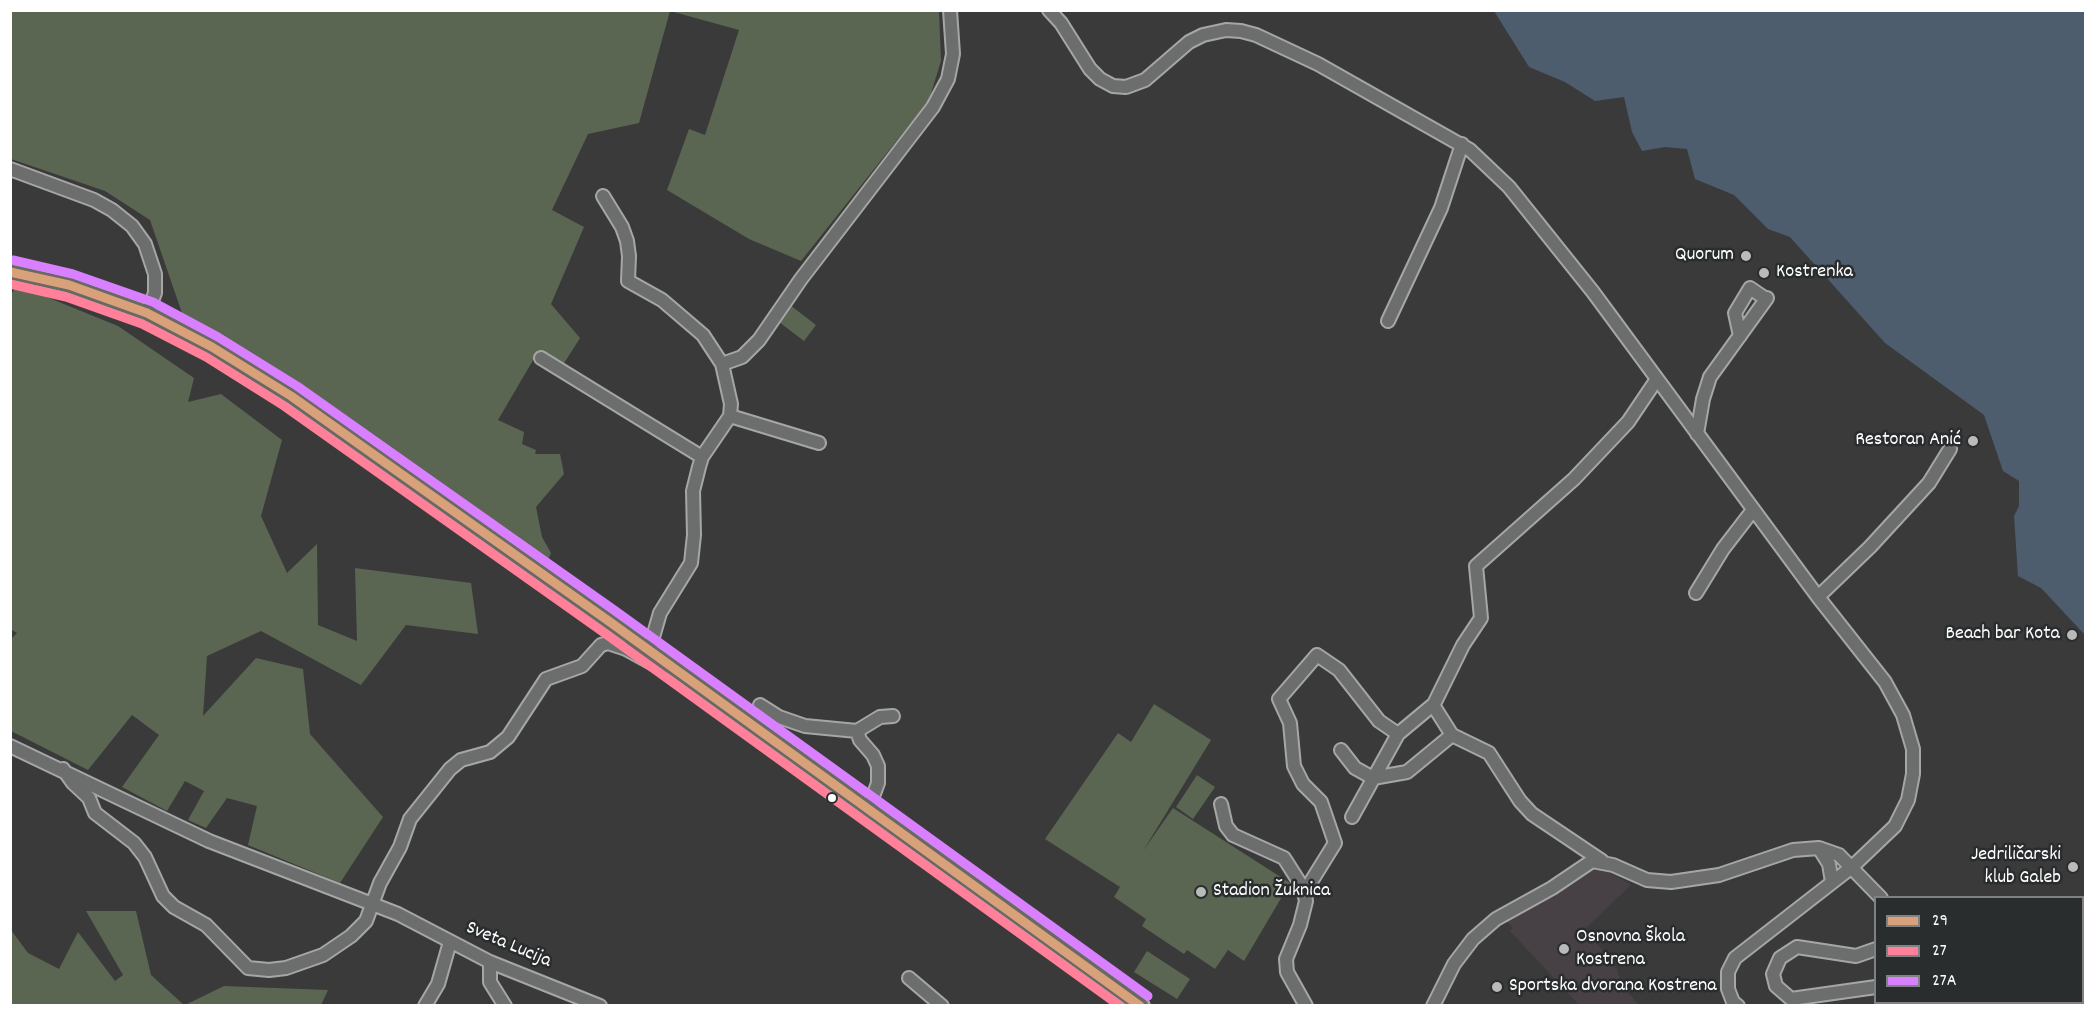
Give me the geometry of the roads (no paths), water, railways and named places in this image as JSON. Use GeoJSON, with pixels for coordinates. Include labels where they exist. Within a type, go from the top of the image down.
{"type":"FeatureCollection","features":[{"type":"Feature","properties":{"kind":"main road"},"geometry":{"type":"LineString","coordinates":[[10,272],[77,287],[147,314],[212,347],[291,396],[1142,1005]]}},
{"type":"Feature","properties":{"kind":"street"},"geometry":{"type":"LineString","coordinates":[[722,364],[742,357],[759,340],[801,279],[933,107],[948,79],[952,54],[950,10]]}},
{"type":"Feature","properties":{"kind":"street"},"geometry":{"type":"LineString","coordinates":[[1050,10],[1061,23],[1090,69],[1100,80],[1113,86],[1126,87],[1145,80],[1189,42],[1203,35],[1226,30],[1241,31],[1256,35],[1318,64],[1462,144],[1509,187],[1658,379],[1818,597],[1885,682],[1903,715],[1913,749],[1913,774],[1908,800],[1895,826],[1852,867],[1735,958],[1728,972],[1728,989],[1734,1004]]}},
{"type":"Feature","properties":{"kind":"street"},"geometry":{"type":"LineString","coordinates":[[1388,321],[1441,208],[1462,144]]}},
{"type":"Feature","properties":{"kind":"street"},"geometry":{"type":"LineString","coordinates":[[10,169],[94,200],[112,210],[132,226],[145,244],[155,274],[155,293],[147,314]]}},
{"type":"Feature","properties":{"kind":"street"},"geometry":{"type":"LineString","coordinates":[[603,196],[622,227],[627,241],[628,281],[651,293],[691,322],[722,364],[729,385],[730,416],[702,457],[693,491],[694,535],[691,563],[660,613],[649,651]]}},
{"type":"Feature","properties":{"kind":"street"},"geometry":{"type":"LineString","coordinates":[[1697,434],[1703,399],[1710,377],[1740,336],[1767,298],[1750,288],[1735,313],[1740,336]]}},
{"type":"Feature","properties":{"kind":"street"},"geometry":{"type":"LineString","coordinates":[[541,358],[702,457]]}},
{"type":"Feature","properties":{"kind":"street"},"geometry":{"type":"LineString","coordinates":[[1352,817],[1398,734],[1432,705],[1463,645],[1481,618],[1476,566],[1574,479],[1628,422],[1658,379]]}},
{"type":"Feature","properties":{"kind":"street"},"geometry":{"type":"LineString","coordinates":[[730,416],[819,443]]}},
{"type":"Feature","properties":{"kind":"street"},"geometry":{"type":"LineString","coordinates":[[1818,597],[1870,547],[1929,483],[1950,449]]}},
{"type":"Feature","properties":{"kind":"street"},"geometry":{"type":"LineString","coordinates":[[1696,593],[1723,549],[1753,510]]}},
{"type":"Feature","properties":{"kind":"street"},"geometry":{"type":"LineString","coordinates":[[63,769],[73,783],[89,798],[95,813],[140,850],[168,901],[183,914],[206,925],[248,968],[269,970],[286,968],[323,956],[359,928],[374,904],[380,883],[400,847],[410,819],[450,769],[461,760],[490,752],[508,737],[546,679],[582,666],[601,645],[608,643],[626,649],[657,666],[670,667]]}},
{"type":"Feature","properties":{"kind":"street"},"geometry":{"type":"LineString","coordinates":[[1304,893],[1335,843],[1322,802],[1303,784],[1294,766],[1290,723],[1279,699],[1317,655],[1339,670],[1379,722],[1398,734]]}},
{"type":"Feature","properties":{"kind":"street"},"geometry":{"type":"LineString","coordinates":[[760,705],[779,717],[806,726],[857,731],[880,717],[893,716]]}},
{"type":"Feature","properties":{"kind":"street"},"geometry":{"type":"LineString","coordinates":[[1432,705],[1452,735],[1489,753],[1520,801],[1532,814],[1602,861],[1647,880],[1671,882],[1702,879],[1793,850],[1819,848],[1839,855],[1880,896]]}},
{"type":"Feature","properties":{"kind":"street"},"geometry":{"type":"LineString","coordinates":[[857,731],[860,740],[873,755],[878,766],[878,783],[868,810]]}},
{"type":"Feature","properties":{"kind":"street"},"geometry":{"type":"LineString","coordinates":[[1341,750],[1355,768],[1373,778],[1407,772],[1452,735]]}},
{"type":"Feature","properties":{"kind":"street","name":"Sveta Lucija"},"geometry":{"type":"LineString","coordinates":[[10,746],[63,769],[209,841],[374,904],[490,962],[600,1005]]}},
{"type":"Feature","properties":{"kind":"street"},"geometry":{"type":"LineString","coordinates":[[1221,804],[1223,818],[1233,835],[1284,858],[1296,875],[1304,893],[1306,901],[1300,925],[1286,959],[1287,972],[1306,1005]]}},
{"type":"Feature","properties":{"kind":"street"},"geometry":{"type":"LineString","coordinates":[[1819,848],[1829,864],[1832,882]]}},
{"type":"Feature","properties":{"kind":"street"},"geometry":{"type":"LineString","coordinates":[[1433,1005],[1454,964],[1473,939],[1496,920],[1552,888],[1592,861],[1602,861]]}},
{"type":"Feature","properties":{"kind":"street","name":"Sveta Lucija"},"geometry":{"type":"LineString","coordinates":[[425,1005],[438,984],[450,942]]}},
{"type":"Feature","properties":{"kind":"street"},"geometry":{"type":"LineString","coordinates":[[1874,949],[1856,956],[1797,947],[1780,958],[1773,974],[1776,986],[1783,995],[1791,999],[1874,987]]}},
{"type":"Feature","properties":{"kind":"street"},"geometry":{"type":"LineString","coordinates":[[490,962],[490,981],[505,1005]]}},
{"type":"Feature","properties":{"kind":"street"},"geometry":{"type":"LineString","coordinates":[[909,978],[942,1005]]}},
{"type":"Feature","properties":{"kind":"street","name":"Sveta Lucija"},"geometry":{"type":"LineString","coordinates":[[551,985],[573,1005]]}},
{"type":"Feature","properties":{"kind":"water"},"geometry":{"type":"Polygon","coordinates":[[[1494,11],[2085,11],[2085,635],[2041,588],[2018,576],[2014,516],[2019,506],[2019,481],[2003,471],[1984,415],[1885,343],[1790,237],[1768,229],[1734,195],[1695,179],[1687,149],[1665,147],[1642,151],[1632,132],[1624,97],[1595,101],[1565,82],[1529,67],[1494,11]]]}},
{"type":"Feature","properties":{"kind":"place","name":"Quorum"},"geometry":{"type":"Point","coordinates":[1746,256]}},
{"type":"Feature","properties":{"kind":"place","name":"Kostrenka"},"geometry":{"type":"Point","coordinates":[1764,273]}},
{"type":"Feature","properties":{"kind":"place","name":"Restoran Anić"},"geometry":{"type":"Point","coordinates":[1973,441]}},
{"type":"Feature","properties":{"kind":"place","name":"Beach bar Kota"},"geometry":{"type":"Point","coordinates":[2072,635]}},
{"type":"Feature","properties":{"kind":"place","name":"Jedriličarski klub Galeb"},"geometry":{"type":"Point","coordinates":[2073,867]}},
{"type":"Feature","properties":{"kind":"place","name":"Stadion Žuknica"},"geometry":{"type":"Point","coordinates":[1201,892]}},
{"type":"Feature","properties":{"kind":"place","name":"Osnovna Škola Kostrena"},"geometry":{"type":"Point","coordinates":[1564,949]}},
{"type":"Feature","properties":{"kind":"place","name":"Sportska dvorana Kostrena"},"geometry":{"type":"Point","coordinates":[1497,987]}}]}
